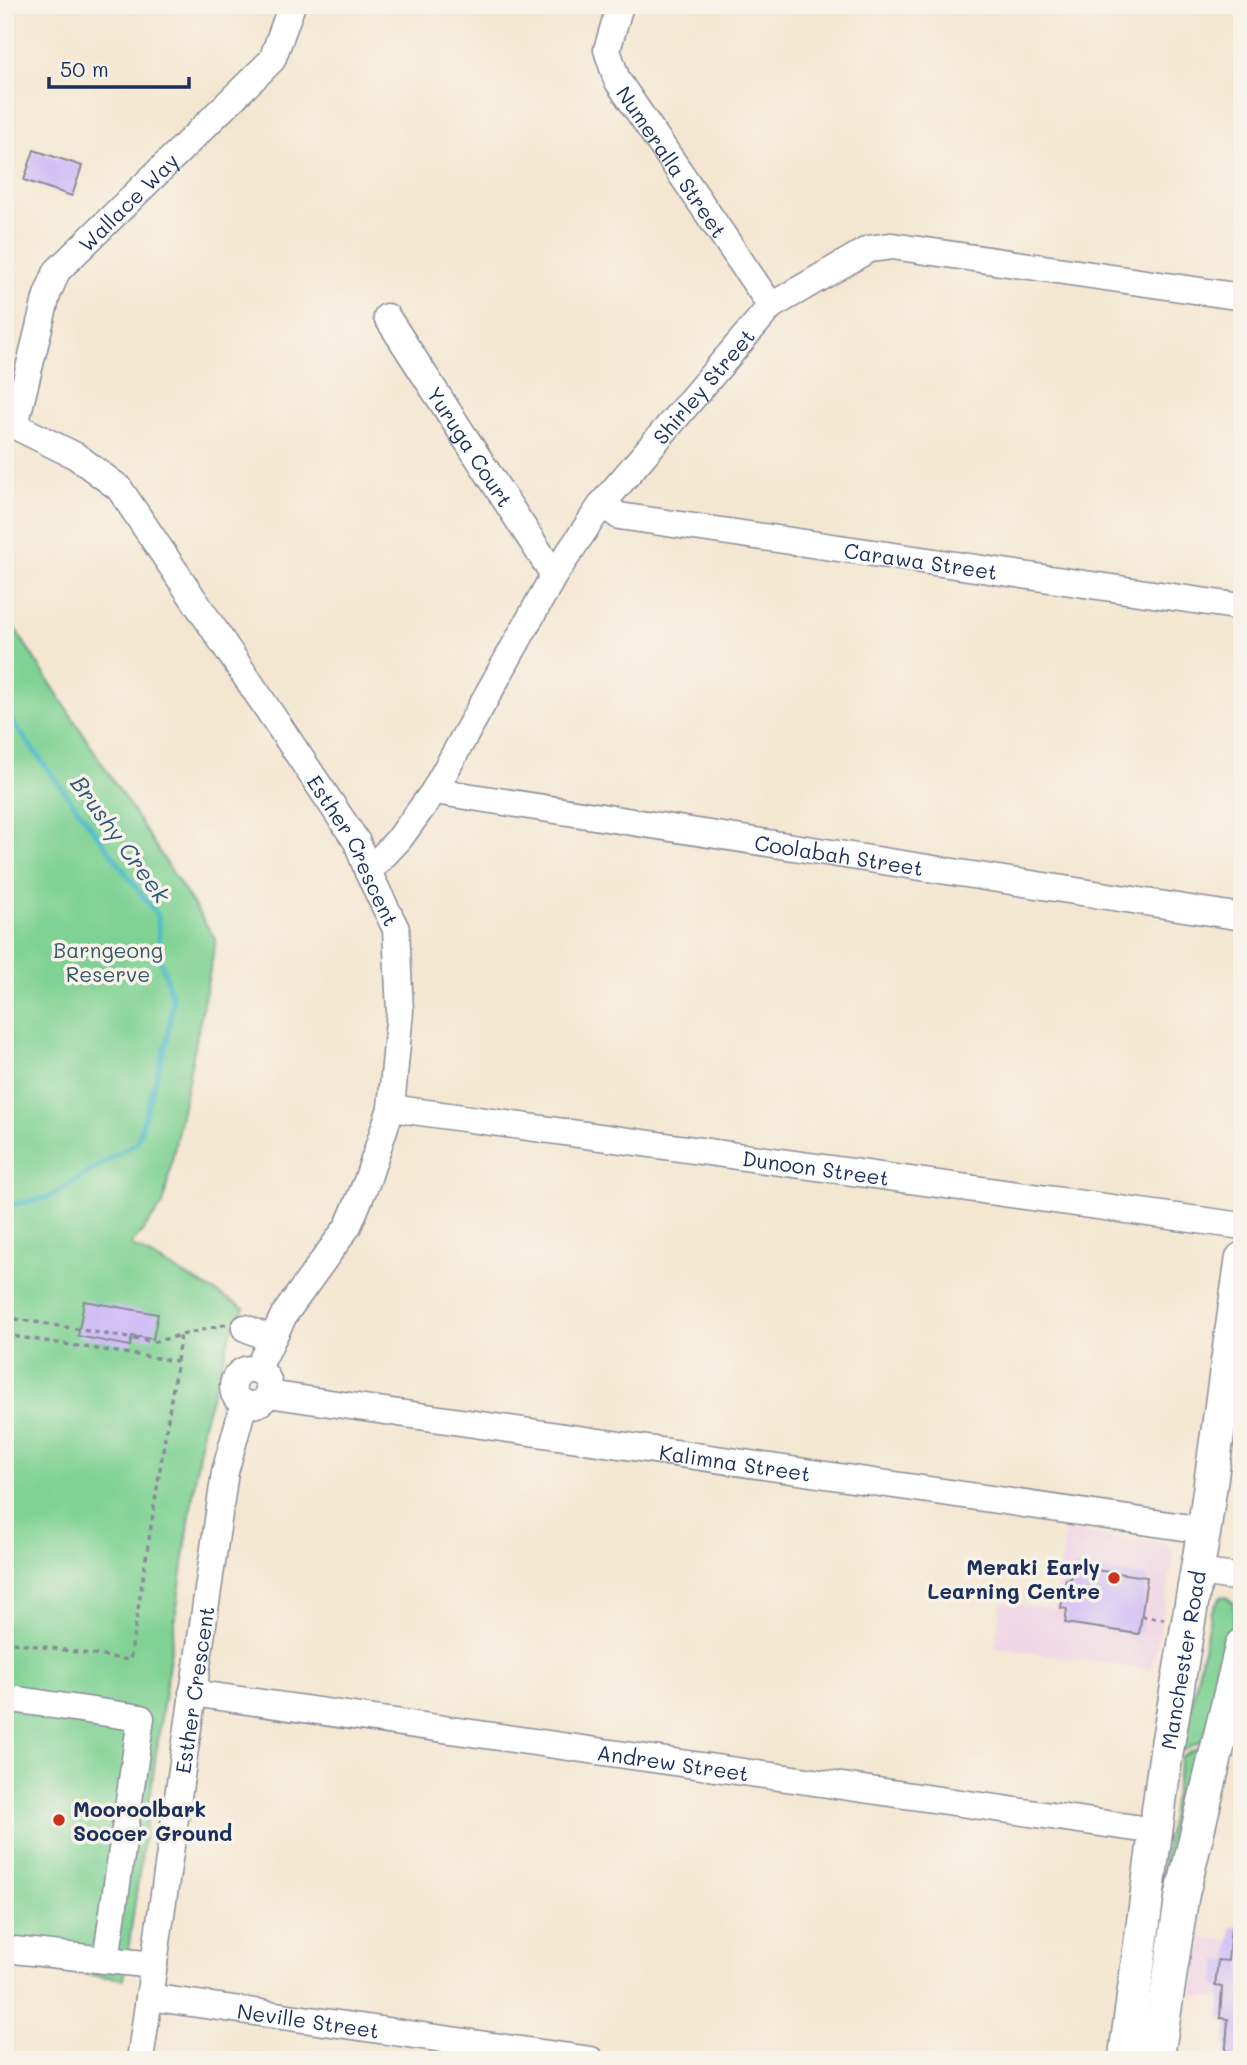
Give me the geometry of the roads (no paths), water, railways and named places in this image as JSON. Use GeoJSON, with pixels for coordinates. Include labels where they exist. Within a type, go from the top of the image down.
{"type":"FeatureCollection","features":[{"type":"Feature","properties":{"kind":"main road","name":"Manchester Road"},"geometry":{"type":"LineString","coordinates":[[1125,2060],[1173,1708],[1205,1530],[1242,1259]]}},
{"type":"Feature","properties":{"kind":"main road"},"geometry":{"type":"LineString","coordinates":[[1157,2060],[1182,1896],[1242,1645]]}},
{"type":"Feature","properties":{"kind":"street","name":"Wallace Way"},"geometry":{"type":"LineString","coordinates":[[10,423],[47,295],[57,271],[272,60],[292,5]]}},
{"type":"Feature","properties":{"kind":"street","name":"Numeralla Street"},"geometry":{"type":"LineString","coordinates":[[620,5],[607,50],[617,80],[771,306]]}},
{"type":"Feature","properties":{"kind":"street","name":"Shirley Street"},"geometry":{"type":"LineString","coordinates":[[368,872],[401,838],[434,791],[554,575],[602,504],[771,306],[869,249],[892,246],[1242,297]]}},
{"type":"Feature","properties":{"kind":"street","name":"Yuruga Court"},"geometry":{"type":"LineString","coordinates":[[387,317],[554,575]]}},
{"type":"Feature","properties":{"kind":"street","name":"Esther Crescent"},"geometry":{"type":"LineString","coordinates":[[10,423],[76,456],[119,488],[357,842],[368,872],[396,929],[400,1011],[391,1108],[367,1181],[348,1226],[284,1315],[257,1370],[244,1371],[236,1378],[234,1390],[256,1399],[225,1472],[141,2060]]}},
{"type":"Feature","properties":{"kind":"street","name":"Carawa Street"},"geometry":{"type":"LineString","coordinates":[[602,504],[619,516],[1242,607]]}},
{"type":"Feature","properties":{"kind":"street","name":"Coolabah Street"},"geometry":{"type":"LineString","coordinates":[[434,791],[1242,917]]}},
{"type":"Feature","properties":{"kind":"street","name":"Dunoon Street"},"geometry":{"type":"LineString","coordinates":[[391,1108],[1242,1226]]}},
{"type":"Feature","properties":{"kind":"street"},"geometry":{"type":"LineString","coordinates":[[245,1328],[271,1339]]}},
{"type":"Feature","properties":{"kind":"street","name":"Kalimna Street"},"geometry":{"type":"LineString","coordinates":[[256,1399],[1205,1530]]}},
{"type":"Feature","properties":{"kind":"street"},"geometry":{"type":"LineString","coordinates":[[1198,1572],[1242,1578]]}},
{"type":"Feature","properties":{"kind":"street","name":"Andrew Street"},"geometry":{"type":"LineString","coordinates":[[192,1693],[1156,1831]]}},
{"type":"Feature","properties":{"kind":"street"},"geometry":{"type":"LineString","coordinates":[[5,1699],[141,1718],[106,1960]]}},
{"type":"Feature","properties":{"kind":"street"},"geometry":{"type":"LineString","coordinates":[[5,1949],[154,1965]]}},
{"type":"Feature","properties":{"kind":"street","name":"Neville Street"},"geometry":{"type":"LineString","coordinates":[[149,1997],[591,2060]]}},
{"type":"Feature","properties":{"kind":"waterway","name":"Brushy Creek"},"geometry":{"type":"LineString","coordinates":[[5,712],[158,916],[160,959],[173,999],[167,1040],[137,1142],[49,1197],[5,1206]]}},
{"type":"Feature","properties":{"kind":"place","name":"Meraki Early Learning Centre"},"geometry":{"type":"Point","coordinates":[1114,1578]}},
{"type":"Feature","properties":{"kind":"place","name":"Mooroolbark Soccer Ground"},"geometry":{"type":"Point","coordinates":[59,1820]}},
{"type":"Feature","properties":{"kind":"park label","name":"Barngeong Reserve"},"geometry":{"type":"Point","coordinates":[108,961]}}]}
